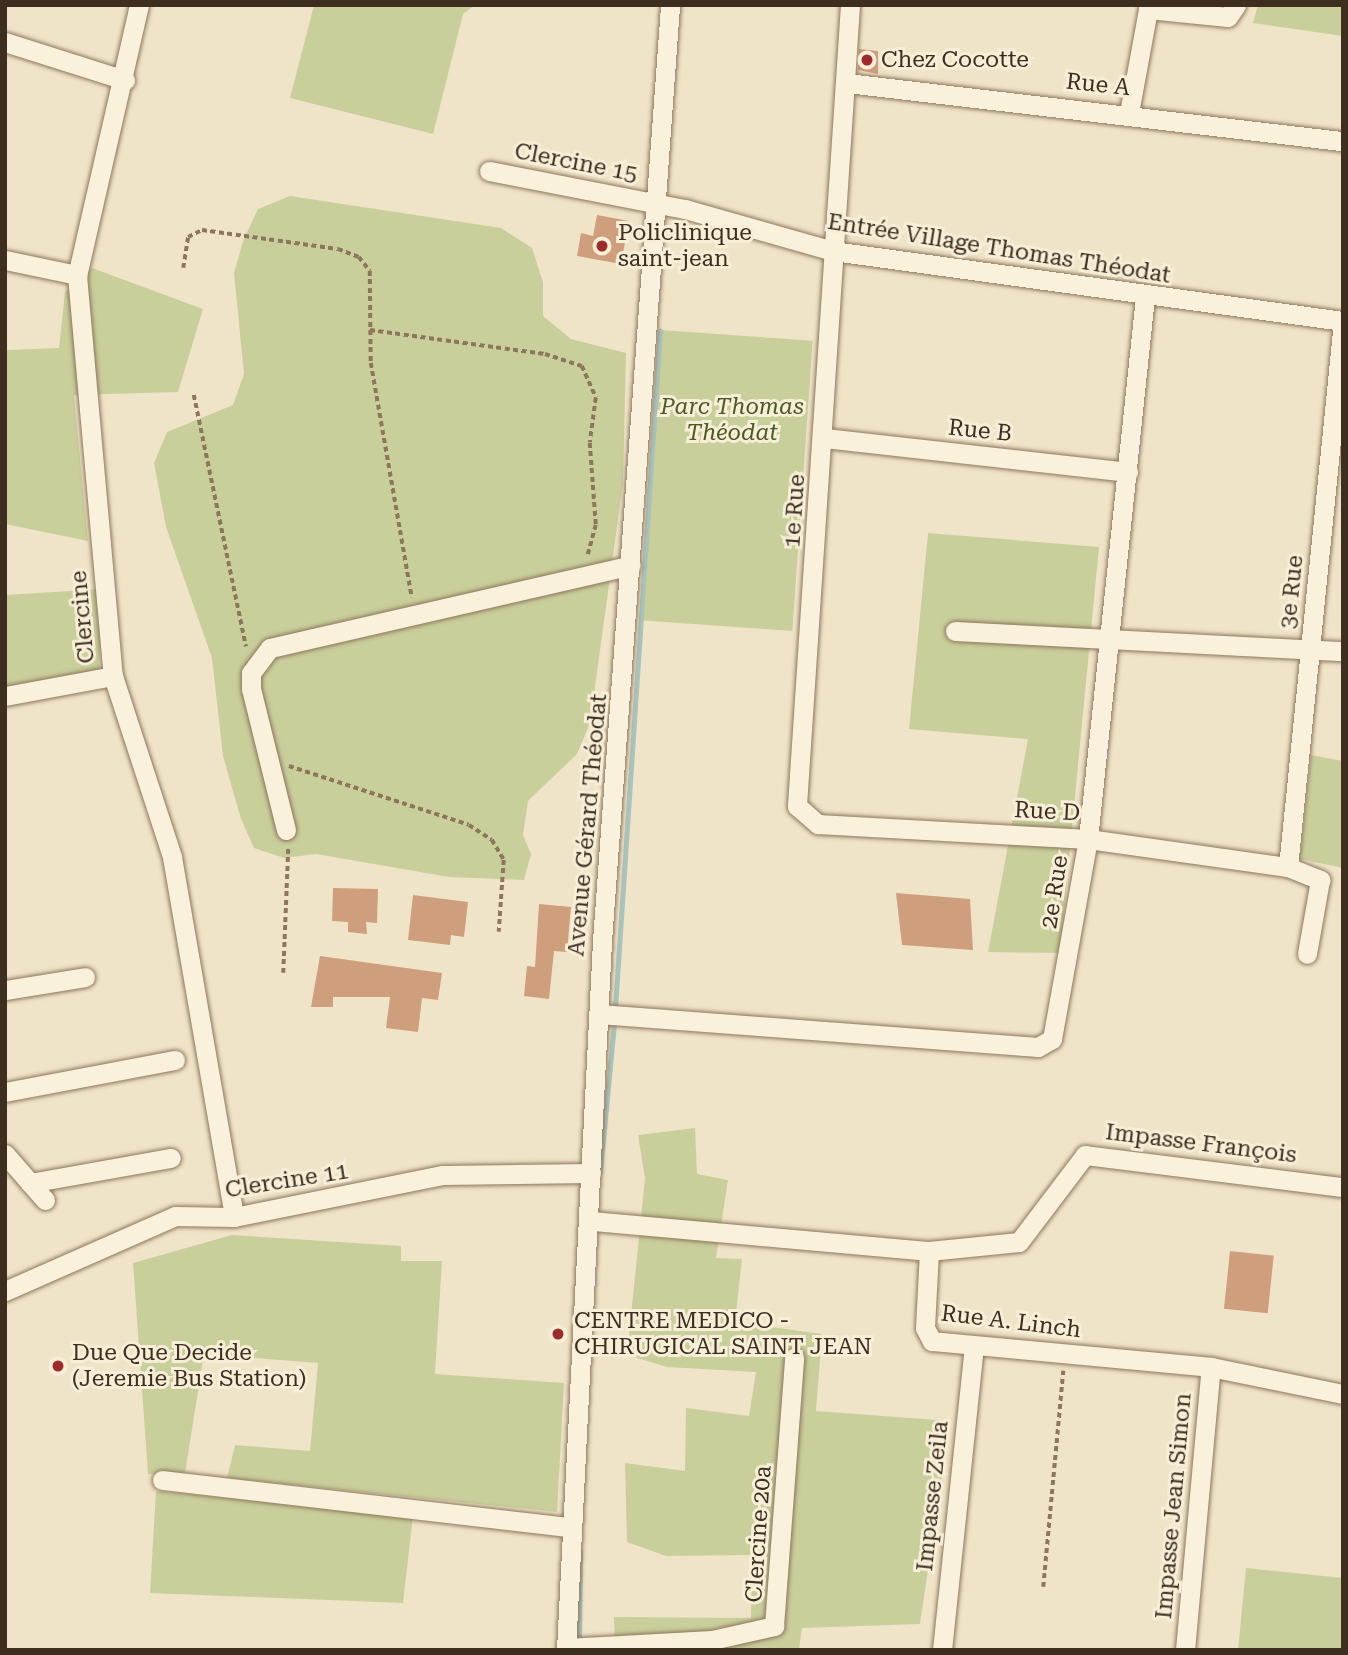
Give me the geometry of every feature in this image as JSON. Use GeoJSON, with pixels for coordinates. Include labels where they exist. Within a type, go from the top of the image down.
{"type":"FeatureCollection","features":[{"type":"Feature","properties":{"kind":"street","name":"Clercine"},"geometry":{"type":"LineString","coordinates":[[139,5],[125,80],[77,275],[113,676],[172,857],[234,1217]]}},
{"type":"Feature","properties":{"kind":"street","name":"1e Rue"},"geometry":{"type":"LineString","coordinates":[[804,816],[797,806],[825,438],[833,251],[848,83],[850,5]]}},
{"type":"Feature","properties":{"kind":"street"},"geometry":{"type":"LineString","coordinates":[[1129,113],[1139,7],[1228,17],[1236,5]]}},
{"type":"Feature","properties":{"kind":"street","name":"Avenue Gérard Théodat"},"geometry":{"type":"LineString","coordinates":[[566,1649],[571,1527],[596,1221],[591,1173],[599,1014],[631,565],[666,6]]}},
{"type":"Feature","properties":{"kind":"street"},"geometry":{"type":"LineString","coordinates":[[5,42],[125,80]]}},
{"type":"Feature","properties":{"kind":"street","name":"Rue A"},"geometry":{"type":"LineString","coordinates":[[848,83],[1129,113],[1343,141]]}},
{"type":"Feature","properties":{"kind":"street","name":"Clercine 15"},"geometry":{"type":"LineString","coordinates":[[489,172],[653,203]]}},
{"type":"Feature","properties":{"kind":"street","name":"Entrée Village Thomas Théodat"},"geometry":{"type":"LineString","coordinates":[[653,203],[833,251],[1145,297],[1343,322]]}},
{"type":"Feature","properties":{"kind":"street"},"geometry":{"type":"LineString","coordinates":[[5,260],[77,275]]}},
{"type":"Feature","properties":{"kind":"street","name":"2e Rue"},"geometry":{"type":"LineString","coordinates":[[599,1014],[1038,1047],[1052,1040],[1059,1021],[1088,839],[1145,297]]}},
{"type":"Feature","properties":{"kind":"street","name":"3e Rue"},"geometry":{"type":"LineString","coordinates":[[1288,867],[1343,322]]}},
{"type":"Feature","properties":{"kind":"street","name":"Rue B"},"geometry":{"type":"LineString","coordinates":[[825,438],[1128,472]]}},
{"type":"Feature","properties":{"kind":"street"},"geometry":{"type":"LineString","coordinates":[[286,830],[267,759],[251,673],[259,658],[288,641],[631,565]]}},
{"type":"Feature","properties":{"kind":"street"},"geometry":{"type":"LineString","coordinates":[[955,631],[1110,643],[1311,646],[1343,651]]}},
{"type":"Feature","properties":{"kind":"street"},"geometry":{"type":"LineString","coordinates":[[5,696],[113,676]]}},
{"type":"Feature","properties":{"kind":"street","name":"Rue D"},"geometry":{"type":"LineString","coordinates":[[804,816],[818,824],[1088,839],[1288,867],[1320,880],[1307,954]]}},
{"type":"Feature","properties":{"kind":"street"},"geometry":{"type":"LineString","coordinates":[[5,990],[85,977]]}},
{"type":"Feature","properties":{"kind":"street"},"geometry":{"type":"LineString","coordinates":[[5,1092],[174,1060]]}},
{"type":"Feature","properties":{"kind":"street"},"geometry":{"type":"LineString","coordinates":[[5,1154],[45,1200]]}},
{"type":"Feature","properties":{"kind":"street","name":"Impasse François"},"geometry":{"type":"LineString","coordinates":[[929,1251],[1019,1242],[1084,1154],[1343,1187]]}},
{"type":"Feature","properties":{"kind":"street"},"geometry":{"type":"LineString","coordinates":[[30,1183],[171,1158]]}},
{"type":"Feature","properties":{"kind":"street","name":"Clercine 11"},"geometry":{"type":"LineString","coordinates":[[5,1292],[159,1219],[234,1217],[443,1175],[591,1173]]}},
{"type":"Feature","properties":{"kind":"street"},"geometry":{"type":"LineString","coordinates":[[596,1221],[929,1251]]}},
{"type":"Feature","properties":{"kind":"street","name":"Rue A. Linch"},"geometry":{"type":"LineString","coordinates":[[929,1251],[927,1336],[974,1347],[1211,1367],[1343,1394]]}},
{"type":"Feature","properties":{"kind":"street","name":"Impasse Zeila"},"geometry":{"type":"LineString","coordinates":[[942,1650],[974,1347]]}},
{"type":"Feature","properties":{"kind":"street","name":"Clercine 20a"},"geometry":{"type":"LineString","coordinates":[[566,1649],[711,1645],[767,1631],[778,1620],[794,1358]]}},
{"type":"Feature","properties":{"kind":"street","name":"Impasse Jean Simon"},"geometry":{"type":"LineString","coordinates":[[1185,1650],[1211,1367]]}},
{"type":"Feature","properties":{"kind":"street"},"geometry":{"type":"LineString","coordinates":[[162,1480],[571,1527]]}},
{"type":"Feature","properties":{"kind":"path"},"geometry":{"type":"LineString","coordinates":[[183,268],[188,237],[202,230],[338,249],[359,257],[370,271],[370,330],[415,613]]}},
{"type":"Feature","properties":{"kind":"path"},"geometry":{"type":"LineString","coordinates":[[370,330],[545,354],[582,366],[596,398],[590,443],[596,525],[592,546],[572,578]]}},
{"type":"Feature","properties":{"kind":"path"},"geometry":{"type":"LineString","coordinates":[[194,396],[251,673]]}},
{"type":"Feature","properties":{"kind":"path"},"geometry":{"type":"LineString","coordinates":[[267,759],[443,815],[492,840],[504,860],[499,932]]}},
{"type":"Feature","properties":{"kind":"path"},"geometry":{"type":"LineString","coordinates":[[284,974],[286,830]]}},
{"type":"Feature","properties":{"kind":"path"},"geometry":{"type":"LineString","coordinates":[[1043,1587],[1065,1355]]}},
{"type":"Feature","properties":{"kind":"green space"},"geometry":{"type":"Polygon","coordinates":[[[314,5],[475,5],[463,14],[433,134],[290,98],[314,5]]]}},
{"type":"Feature","properties":{"kind":"green space"},"geometry":{"type":"Polygon","coordinates":[[[1258,5],[1343,5],[1343,36],[1253,23],[1258,5]]]}},
{"type":"Feature","properties":{"kind":"green space"},"geometry":{"type":"Polygon","coordinates":[[[290,196],[501,228],[532,248],[543,282],[543,316],[571,339],[626,353],[623,483],[590,723],[577,754],[528,801],[523,835],[531,854],[524,880],[449,877],[316,854],[284,858],[254,848],[241,819],[223,756],[212,658],[166,527],[154,463],[167,432],[233,405],[244,374],[234,273],[243,241],[258,209],[290,196]]]}},
{"type":"Feature","properties":{"kind":"green space"},"geometry":{"type":"Polygon","coordinates":[[[92,268],[203,309],[178,392],[74,395],[88,541],[5,524],[5,373],[7,350],[59,348],[65,292],[92,268]]]}},
{"type":"Feature","properties":{"kind":"green space","name":"Parc Thomas Théodat"},"geometry":{"type":"Polygon","coordinates":[[[660,330],[813,341],[792,631],[640,620],[660,330]]]}},
{"type":"Feature","properties":{"kind":"green space"},"geometry":{"type":"Polygon","coordinates":[[[928,533],[1099,547],[1060,953],[988,952],[1028,739],[909,729],[928,533]]]}},
{"type":"Feature","properties":{"kind":"green space"},"geometry":{"type":"Polygon","coordinates":[[[102,589],[99,672],[5,689],[5,595],[102,589]]]}},
{"type":"Feature","properties":{"kind":"green space"},"geometry":{"type":"Polygon","coordinates":[[[1311,755],[1343,761],[1343,868],[1300,859],[1311,755]]]}},
{"type":"Feature","properties":{"kind":"green space"},"geometry":{"type":"Polygon","coordinates":[[[695,1128],[697,1174],[728,1180],[716,1258],[742,1259],[735,1322],[822,1334],[816,1411],[950,1421],[920,1624],[802,1628],[799,1650],[615,1650],[614,1617],[751,1618],[752,1555],[666,1556],[627,1542],[625,1463],[685,1471],[686,1408],[749,1416],[756,1372],[667,1367],[627,1355],[645,1178],[638,1135],[695,1128]]]}},
{"type":"Feature","properties":{"kind":"green space"},"geometry":{"type":"Polygon","coordinates":[[[232,1235],[401,1246],[401,1261],[442,1261],[435,1374],[564,1383],[557,1512],[227,1478],[235,1445],[310,1451],[318,1363],[204,1354],[185,1473],[148,1474],[133,1263],[232,1235]]]}},
{"type":"Feature","properties":{"kind":"green space"},"geometry":{"type":"Polygon","coordinates":[[[156,1491],[413,1516],[403,1603],[150,1593],[156,1491]]]}},
{"type":"Feature","properties":{"kind":"green space"},"geometry":{"type":"Polygon","coordinates":[[[1246,1568],[1343,1578],[1343,1650],[1238,1650],[1246,1568]]]}},
{"type":"Feature","properties":{"kind":"building","name":"Chez Cocotte"},"geometry":{"type":"Polygon","coordinates":[[[859,49],[878,51],[878,74],[858,70],[859,49]]]}},
{"type":"Feature","properties":{"kind":"building","name":"Policlinique saint-jean"},"geometry":{"type":"Polygon","coordinates":[[[597,215],[629,221],[621,264],[577,256],[581,233],[593,236],[597,215]]]}},
{"type":"Feature","properties":{"kind":"building"},"geometry":{"type":"Polygon","coordinates":[[[333,888],[378,889],[377,923],[366,922],[367,934],[348,932],[348,922],[332,921],[333,888]]]}},
{"type":"Feature","properties":{"kind":"building"},"geometry":{"type":"Polygon","coordinates":[[[896,893],[970,899],[973,950],[902,945],[896,893]]]}},
{"type":"Feature","properties":{"kind":"building"},"geometry":{"type":"Polygon","coordinates":[[[413,895],[468,902],[464,937],[451,935],[450,945],[408,940],[413,895]]]}},
{"type":"Feature","properties":{"kind":"building"},"geometry":{"type":"Polygon","coordinates":[[[539,904],[571,907],[567,952],[554,951],[549,999],[524,996],[527,966],[535,967],[539,904]]]}},
{"type":"Feature","properties":{"kind":"building"},"geometry":{"type":"Polygon","coordinates":[[[320,956],[442,973],[438,1000],[422,998],[418,1032],[386,1028],[390,997],[333,997],[333,1007],[311,1007],[320,956]]]}},
{"type":"Feature","properties":{"kind":"building"},"geometry":{"type":"Polygon","coordinates":[[[1230,1251],[1274,1256],[1268,1313],[1224,1309],[1230,1251]]]}},
{"type":"Feature","properties":{"kind":"waterway"},"geometry":{"type":"LineString","coordinates":[[615,1008],[660,330]]}},
{"type":"Feature","properties":{"kind":"waterway"},"geometry":{"type":"LineString","coordinates":[[600,1172],[614,1023]]}},
{"type":"Feature","properties":{"kind":"waterway"},"geometry":{"type":"LineString","coordinates":[[579,1640],[580,1552]]}},
{"type":"Feature","properties":{"kind":"place","name":"Chez Cocotte"},"geometry":{"type":"Point","coordinates":[867,60]}},
{"type":"Feature","properties":{"kind":"place","name":"Policlinique saint-jean"},"geometry":{"type":"Point","coordinates":[602,246]}},
{"type":"Feature","properties":{"kind":"place","name":"CENTRE MEDICO - CHIRUGICAL SAINT JEAN"},"geometry":{"type":"Point","coordinates":[558,1334]}},
{"type":"Feature","properties":{"kind":"place","name":"Due Que Decide (Jeremie Bus Station)"},"geometry":{"type":"Point","coordinates":[58,1366]}}]}
